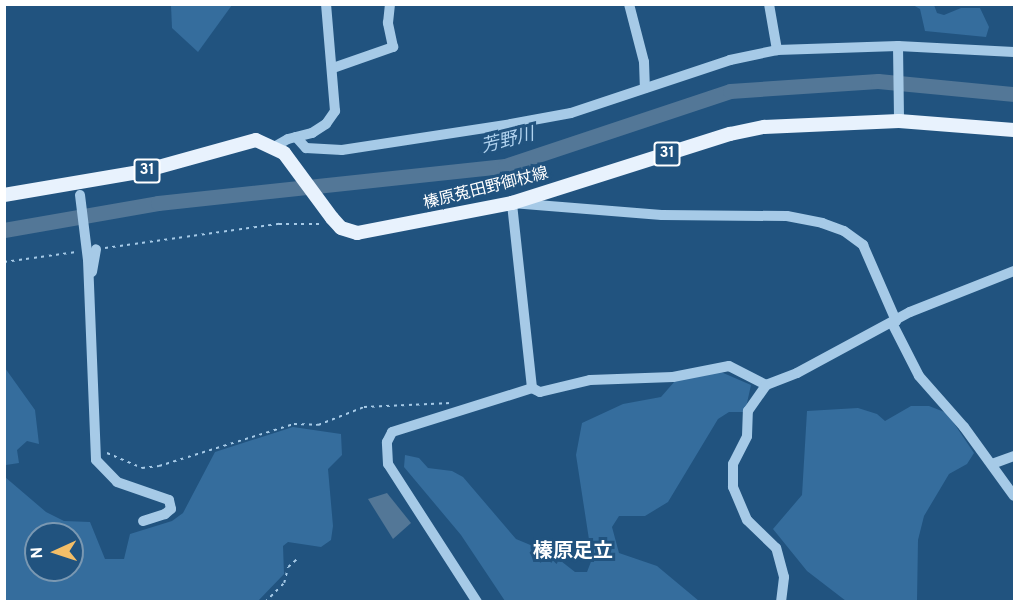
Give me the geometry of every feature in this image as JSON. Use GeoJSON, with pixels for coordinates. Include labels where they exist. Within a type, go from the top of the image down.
{"type":"FeatureCollection","features":[{"type":"Feature","properties":{"kind":"main road","name":"榛原菟田野御杖線"},"geometry":{"type":"LineString","coordinates":[[334,220],[357,233],[376,232],[512,203],[730,134],[811,123],[899,117],[1014,130]]}},
{"type":"Feature","properties":{"kind":"main road","name":"31"},"geometry":{"type":"LineString","coordinates":[[4,195],[79,189],[256,140],[279,150]]}},
{"type":"Feature","properties":{"kind":"main road"},"geometry":{"type":"LineString","coordinates":[[279,150],[334,220]]}},
{"type":"Feature","properties":{"kind":"street"},"geometry":{"type":"LineString","coordinates":[[279,150],[296,137],[326,124],[335,111],[326,4]]}},
{"type":"Feature","properties":{"kind":"street"},"geometry":{"type":"LineString","coordinates":[[333,68],[393,47],[388,23],[390,4]]}},
{"type":"Feature","properties":{"kind":"street"},"geometry":{"type":"LineString","coordinates":[[629,4],[644,62],[645,88]]}},
{"type":"Feature","properties":{"kind":"street"},"geometry":{"type":"LineString","coordinates":[[769,4],[777,50]]}},
{"type":"Feature","properties":{"kind":"street"},"geometry":{"type":"LineString","coordinates":[[296,137],[306,148],[342,150],[571,112],[730,60],[777,50],[898,48],[1014,52]]}},
{"type":"Feature","properties":{"kind":"street"},"geometry":{"type":"LineString","coordinates":[[898,48],[899,117]]}},
{"type":"Feature","properties":{"kind":"street"},"geometry":{"type":"LineString","coordinates":[[79,189],[90,280],[96,460],[117,482],[169,500],[171,508],[165,514],[143,521]]}},
{"type":"Feature","properties":{"kind":"street"},"geometry":{"type":"LineString","coordinates":[[532,388],[512,203],[662,215],[788,216],[822,223],[844,231],[863,246],[894,322],[924,383],[992,464],[1014,495]]}},
{"type":"Feature","properties":{"kind":"street"},"geometry":{"type":"LineString","coordinates":[[90,280],[96,249]]}},
{"type":"Feature","properties":{"kind":"street"},"geometry":{"type":"LineString","coordinates":[[781,602],[784,577],[776,548],[747,520],[733,487],[733,464],[747,436],[748,411],[766,385],[910,312],[1014,271]]}},
{"type":"Feature","properties":{"kind":"street"},"geometry":{"type":"LineString","coordinates":[[477,602],[388,464],[387,442],[392,432],[532,388],[540,392],[590,380],[673,377],[722,366],[766,385]]}},
{"type":"Feature","properties":{"kind":"street"},"geometry":{"type":"LineString","coordinates":[[992,464],[1014,456]]}},
{"type":"Feature","properties":{"kind":"path"},"geometry":{"type":"LineString","coordinates":[[4,262],[279,224],[334,220]]}},
{"type":"Feature","properties":{"kind":"path"},"geometry":{"type":"LineString","coordinates":[[95,448],[142,468],[159,466],[294,424],[318,425],[364,407],[455,403]]}},
{"type":"Feature","properties":{"kind":"path"},"geometry":{"type":"LineString","coordinates":[[265,602],[284,583],[288,567],[297,559]]}},
{"type":"Feature","properties":{"kind":"shaded area"},"geometry":{"type":"Polygon","coordinates":[[[171,4],[232,5],[198,52],[172,28],[171,4]]]}},
{"type":"Feature","properties":{"kind":"shaded area"},"geometry":{"type":"Polygon","coordinates":[[[913,5],[934,5],[937,13],[944,15],[961,8],[980,8],[989,27],[986,37],[925,31],[920,9],[913,5]]]}},
{"type":"Feature","properties":{"kind":"shaded area"},"geometry":{"type":"Polygon","coordinates":[[[5,368],[35,410],[39,444],[27,441],[17,450],[19,463],[6,465],[5,368]]]}},
{"type":"Feature","properties":{"kind":"shaded area"},"geometry":{"type":"Polygon","coordinates":[[[721,372],[751,385],[745,412],[729,412],[718,419],[668,502],[645,516],[619,516],[612,527],[619,553],[657,566],[699,601],[505,601],[461,535],[404,467],[405,455],[419,458],[428,468],[452,471],[463,477],[516,539],[552,554],[575,572],[587,572],[592,559],[576,455],[582,423],[623,404],[661,397],[675,381],[721,372]]]}},
{"type":"Feature","properties":{"kind":"shaded area"},"geometry":{"type":"Polygon","coordinates":[[[911,406],[929,406],[947,413],[974,453],[967,464],[949,474],[924,516],[918,540],[917,601],[846,601],[807,571],[773,529],[802,495],[807,411],[858,408],[877,414],[885,421],[911,406]]]}},
{"type":"Feature","properties":{"kind":"shaded area"},"geometry":{"type":"Polygon","coordinates":[[[293,427],[341,434],[342,455],[328,469],[333,526],[331,540],[321,547],[288,542],[283,546],[284,574],[258,601],[5,601],[5,477],[46,512],[64,521],[90,522],[105,559],[124,559],[130,534],[172,521],[183,513],[215,452],[293,427]]]}},
{"type":"Feature","properties":{"kind":"shaded area"},"geometry":{"type":"Polygon","coordinates":[[[387,493],[411,523],[393,539],[368,499],[387,493]]]}},
{"type":"Feature","properties":{"kind":"waterway","name":"芳野川"},"geometry":{"type":"LineString","coordinates":[[4,230],[158,203],[505,166],[730,91],[878,81],[1014,94]]}},
{"type":"Feature","properties":{"kind":"district","name":"榛原足立"},"geometry":{"type":"Point","coordinates":[573,552]}}]}
